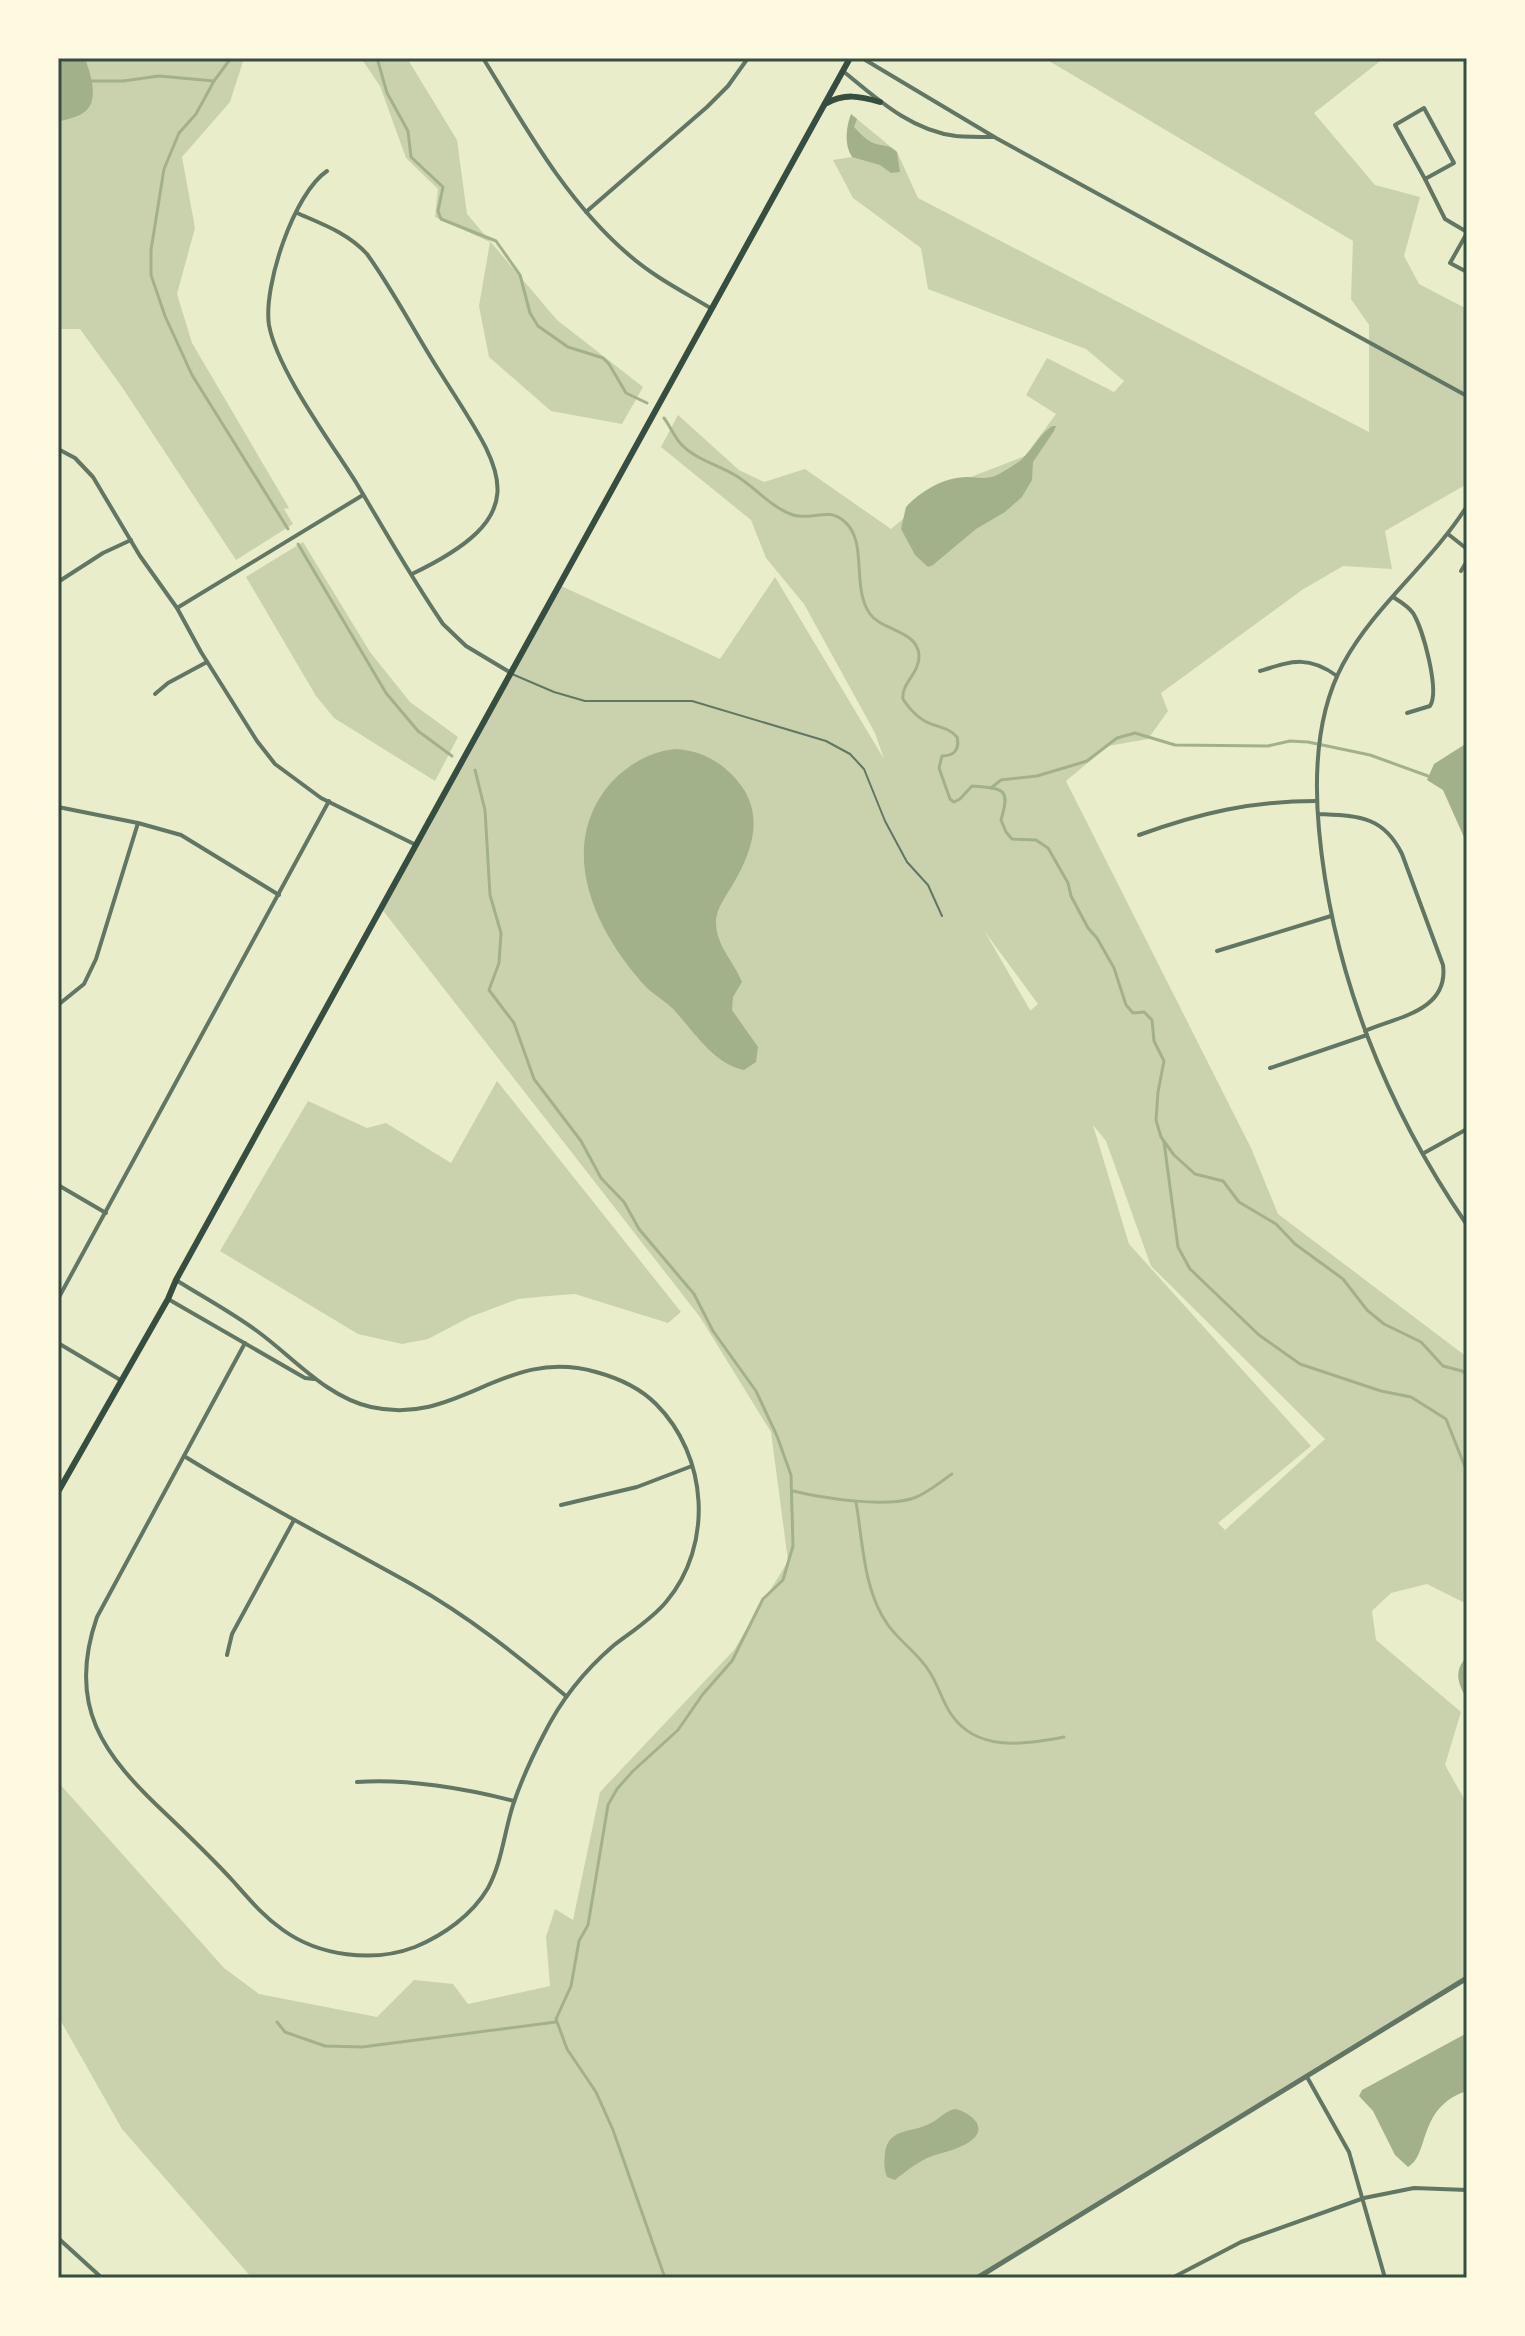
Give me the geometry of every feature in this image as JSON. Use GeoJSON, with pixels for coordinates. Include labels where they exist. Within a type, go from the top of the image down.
{"type":"FeatureCollection","features":[{"type":"Feature","properties":{"kind":"main road"},"geometry":{"type":"LineString","coordinates":[[58,1492],[168,1299],[850,58]]}},
{"type":"Feature","properties":{"kind":"main road"},"geometry":{"type":"LineString","coordinates":[[822,106],[845,96],[880,102]]}},
{"type":"Feature","properties":{"kind":"street"},"geometry":{"type":"LineString","coordinates":[[483,58],[565,187],[586,212],[645,268],[712,309]]}},
{"type":"Feature","properties":{"kind":"street"},"geometry":{"type":"LineString","coordinates":[[586,212],[707,107],[728,86],[748,58]]}},
{"type":"Feature","properties":{"kind":"street"},"geometry":{"type":"LineString","coordinates":[[862,58],[996,138],[1467,396]]}},
{"type":"Feature","properties":{"kind":"street"},"geometry":{"type":"LineString","coordinates":[[843,71],[880,102],[932,129],[953,136],[996,138]]}},
{"type":"Feature","properties":{"kind":"street"},"geometry":{"type":"LineString","coordinates":[[1425,179],[1454,163],[1424,108],[1395,125],[1445,219],[1467,233],[1450,263],[1467,272]]}},
{"type":"Feature","properties":{"kind":"street"},"geometry":{"type":"LineString","coordinates":[[327,171],[315,181],[297,213],[272,275],[268,300],[269,326],[290,375],[436,614],[458,640],[511,673]]}},
{"type":"Feature","properties":{"kind":"street"},"geometry":{"type":"LineString","coordinates":[[297,213],[339,232],[367,254],[495,465],[498,488],[494,509],[482,528],[464,546],[412,574]]}},
{"type":"Feature","properties":{"kind":"street"},"geometry":{"type":"LineString","coordinates":[[58,449],[75,458],[93,477],[163,591],[177,608],[207,662],[275,764],[297,782],[329,801],[417,845]]}},
{"type":"Feature","properties":{"kind":"street"},"geometry":{"type":"LineString","coordinates":[[177,608],[363,495]]}},
{"type":"Feature","properties":{"kind":"street"},"geometry":{"type":"LineString","coordinates":[[1467,506],[1448,534],[1353,646],[1337,676],[1321,731],[1316,801],[1331,916],[1366,1033],[1382,1072],[1424,1153],[1467,1225]]}},
{"type":"Feature","properties":{"kind":"street"},"geometry":{"type":"LineString","coordinates":[[1448,534],[1467,549]]}},
{"type":"Feature","properties":{"kind":"street"},"geometry":{"type":"LineString","coordinates":[[58,582],[131,540]]}},
{"type":"Feature","properties":{"kind":"street"},"geometry":{"type":"LineString","coordinates":[[1461,571],[1467,561]]}},
{"type":"Feature","properties":{"kind":"street"},"geometry":{"type":"LineString","coordinates":[[1393,597],[1407,606],[1416,618],[1435,692],[1430,706],[1407,713]]}},
{"type":"Feature","properties":{"kind":"street"},"geometry":{"type":"LineString","coordinates":[[1260,671],[1291,662],[1308,661],[1324,666],[1337,676]]}},
{"type":"Feature","properties":{"kind":"street"},"geometry":{"type":"LineString","coordinates":[[155,694],[207,662]]}},
{"type":"Feature","properties":{"kind":"street"},"geometry":{"type":"LineString","coordinates":[[58,1299],[329,801]]}},
{"type":"Feature","properties":{"kind":"street"},"geometry":{"type":"LineString","coordinates":[[1139,835],[1234,806],[1316,801]]}},
{"type":"Feature","properties":{"kind":"street"},"geometry":{"type":"LineString","coordinates":[[58,807],[181,835],[279,895]]}},
{"type":"Feature","properties":{"kind":"street"},"geometry":{"type":"LineString","coordinates":[[1270,1068],[1366,1033],[1430,1003],[1443,984],[1443,965],[1402,854],[1392,837],[1363,818],[1318,814]]}},
{"type":"Feature","properties":{"kind":"street"},"geometry":{"type":"LineString","coordinates":[[58,1005],[84,984],[96,959],[138,823]]}},
{"type":"Feature","properties":{"kind":"street"},"geometry":{"type":"LineString","coordinates":[[1217,951],[1331,916]]}},
{"type":"Feature","properties":{"kind":"street"},"geometry":{"type":"LineString","coordinates":[[1424,1153],[1467,1129]]}},
{"type":"Feature","properties":{"kind":"street"},"geometry":{"type":"LineString","coordinates":[[58,1185],[106,1213]]}},
{"type":"Feature","properties":{"kind":"street"},"geometry":{"type":"LineString","coordinates":[[176,1280],[254,1329],[317,1380],[349,1400],[376,1408],[404,1411],[444,1404],[526,1369],[558,1366],[589,1370],[620,1380],[648,1396],[669,1418],[693,1465],[699,1493],[698,1521],[689,1561],[678,1586],[661,1609],[599,1659],[566,1696],[538,1744],[514,1801],[499,1862],[477,1904],[452,1926],[424,1943],[398,1952],[361,1956],[327,1950],[282,1930],[148,1797],[97,1733],[89,1705],[87,1658],[92,1630],[103,1604],[245,1343]]}},
{"type":"Feature","properties":{"kind":"street"},"geometry":{"type":"LineString","coordinates":[[168,1299],[305,1378],[317,1380]]}},
{"type":"Feature","properties":{"kind":"street"},"geometry":{"type":"LineString","coordinates":[[58,1343],[122,1381]]}},
{"type":"Feature","properties":{"kind":"street"},"geometry":{"type":"LineString","coordinates":[[184,1456],[459,1614],[566,1696]]}},
{"type":"Feature","properties":{"kind":"street"},"geometry":{"type":"LineString","coordinates":[[561,1505],[637,1487],[693,1465]]}},
{"type":"Feature","properties":{"kind":"street"},"geometry":{"type":"LineString","coordinates":[[227,1655],[232,1634],[294,1520]]}},
{"type":"Feature","properties":{"kind":"street"},"geometry":{"type":"LineString","coordinates":[[357,1782],[389,1781],[455,1788],[514,1801]]}},
{"type":"Feature","properties":{"kind":"street"},"geometry":{"type":"LineString","coordinates":[[977,2278],[1467,1978]]}},
{"type":"Feature","properties":{"kind":"street"},"geometry":{"type":"LineString","coordinates":[[1307,2077],[1344,2141],[1364,2198],[1385,2278]]}},
{"type":"Feature","properties":{"kind":"street"},"geometry":{"type":"LineString","coordinates":[[1172,2278],[1241,2242],[1364,2198],[1414,2188],[1467,2190]]}},
{"type":"Feature","properties":{"kind":"street"},"geometry":{"type":"LineString","coordinates":[[58,2238],[102,2278]]}},
{"type":"Feature","properties":{"kind":"lane"},"geometry":{"type":"LineString","coordinates":[[511,673],[539,687],[585,701],[692,701],[826,741],[850,754],[864,769],[885,821],[907,862],[928,885],[942,916]]}},
{"type":"Feature","properties":{"kind":"shaded area"},"geometry":{"type":"Polygon","coordinates":[[[58,58],[244,58],[230,102],[182,157],[195,228],[177,294],[192,343],[289,508],[284,509],[293,524],[236,560],[80,329],[58,329],[58,58]]]}},
{"type":"Feature","properties":{"kind":"shaded area"},"geometry":{"type":"Polygon","coordinates":[[[58,58],[85,58],[93,95],[92,102],[83,113],[58,122],[58,58]]]}},
{"type":"Feature","properties":{"kind":"shaded area"},"geometry":{"type":"Polygon","coordinates":[[[361,58],[407,58],[457,140],[467,214],[557,320],[643,387],[622,424],[551,411],[489,357],[479,306],[490,242],[435,217],[438,189],[406,158],[380,86],[361,58]]]}},
{"type":"Feature","properties":{"kind":"shaded area"},"geometry":{"type":"Polygon","coordinates":[[[1044,58],[1384,58],[1314,113],[1375,185],[1420,197],[1404,256],[1419,284],[1467,309],[1467,484],[1385,531],[1392,569],[1343,566],[1302,590],[1161,693],[1168,711],[1148,739],[1108,746],[1066,781],[1251,1148],[1278,1214],[1467,1357],[1467,1604],[1427,1584],[1391,1593],[1372,1611],[1376,1640],[1461,1712],[1445,1765],[1467,1804],[1467,1978],[974,2278],[252,2278],[122,2129],[58,2016],[58,1782],[224,1968],[259,1994],[377,2017],[414,1980],[453,1984],[468,2004],[550,1986],[546,1937],[555,1909],[573,1920],[600,1792],[734,1650],[788,1561],[771,1432],[700,1317],[381,908],[559,585],[720,659],[775,577],[884,759],[875,733],[804,604],[766,558],[751,520],[661,447],[678,415],[739,470],[764,482],[805,469],[891,529],[937,490],[1025,456],[1056,414],[1026,395],[1047,358],[1114,392],[1124,381],[1086,349],[928,289],[921,248],[853,198],[833,160],[852,157],[851,114],[897,152],[918,198],[1369,432],[1369,325],[1351,299],[1353,241],[1044,58]],[[985,932],[1030,1010],[1031,1010],[1038,1004],[985,932]],[[1093,1125],[1129,1244],[1311,1446],[1218,1523],[1225,1530],[1325,1439],[1151,1266],[1106,1141],[1093,1125]]]}},
{"type":"Feature","properties":{"kind":"shaded area"},"geometry":{"type":"Polygon","coordinates":[[[851,114],[857,119],[854,127],[866,139],[897,152],[900,172],[891,173],[880,165],[852,157],[847,136],[851,114]]]}},
{"type":"Feature","properties":{"kind":"shaded area"},"geometry":{"type":"Polygon","coordinates":[[[1052,426],[1056,426],[1033,462],[1032,480],[1022,497],[1005,512],[976,529],[933,565],[928,567],[915,555],[901,529],[906,507],[912,501],[926,490],[950,479],[1000,474],[1021,460],[1052,426]]]}},
{"type":"Feature","properties":{"kind":"shaded area"},"geometry":{"type":"Polygon","coordinates":[[[303,542],[370,652],[410,702],[458,737],[435,781],[334,718],[316,696],[246,577],[303,542]]]}},
{"type":"Feature","properties":{"kind":"shaded area"},"geometry":{"type":"Polygon","coordinates":[[[1467,743],[1467,844],[1443,790],[1427,780],[1434,764],[1467,743]]]}},
{"type":"Feature","properties":{"kind":"shaded area"},"geometry":{"type":"Polygon","coordinates":[[[677,749],[710,758],[723,767],[736,779],[751,805],[753,832],[750,846],[716,920],[722,945],[742,982],[733,997],[732,1010],[758,1047],[756,1062],[744,1070],[733,1067],[714,1054],[672,1008],[629,968],[613,945],[590,894],[585,868],[585,841],[591,815],[605,790],[636,762],[656,753],[677,749]]]}},
{"type":"Feature","properties":{"kind":"shaded area"},"geometry":{"type":"Polygon","coordinates":[[[497,1081],[681,1312],[668,1323],[575,1294],[548,1296],[518,1299],[470,1317],[428,1339],[402,1344],[358,1334],[220,1251],[308,1101],[367,1128],[386,1123],[451,1163],[497,1081]]]}},
{"type":"Feature","properties":{"kind":"shaded area"},"geometry":{"type":"Polygon","coordinates":[[[1467,1657],[1467,1699],[1458,1672],[1467,1657]]]}},
{"type":"Feature","properties":{"kind":"shaded area"},"geometry":{"type":"Polygon","coordinates":[[[1467,2033],[1467,2091],[1451,2098],[1440,2108],[1432,2119],[1415,2161],[1408,2167],[1395,2155],[1373,2111],[1359,2096],[1362,2090],[1467,2033]]]}},
{"type":"Feature","properties":{"kind":"shaded area"},"geometry":{"type":"Polygon","coordinates":[[[955,2109],[978,2124],[979,2129],[973,2139],[922,2161],[895,2180],[887,2177],[887,2145],[895,2135],[929,2124],[955,2109]]]}},
{"type":"Feature","properties":{"kind":"waterway"},"geometry":{"type":"LineString","coordinates":[[231,58],[196,114],[179,133],[164,169],[151,250],[151,275],[165,316],[192,375],[288,529]]}},
{"type":"Feature","properties":{"kind":"waterway"},"geometry":{"type":"LineString","coordinates":[[377,58],[387,93],[408,131],[411,157],[443,187],[438,211],[441,219],[496,241],[520,275],[530,313],[538,326],[568,347],[603,358],[626,393],[647,403]]}},
{"type":"Feature","properties":{"kind":"waterway"},"geometry":{"type":"LineString","coordinates":[[90,81],[159,76],[214,81]]}},
{"type":"Feature","properties":{"kind":"waterway"},"geometry":{"type":"LineString","coordinates":[[664,418],[687,450],[738,477],[778,508],[793,515],[826,514],[839,517],[852,531],[858,553],[861,591],[870,614],[875,620],[912,640],[917,647],[919,661],[905,688],[903,699],[920,718],[949,730],[957,737],[957,749],[950,755],[942,756],[939,768],[950,799],[954,802],[960,799],[972,786],[1002,792],[1005,801],[1001,820],[1006,832],[1012,839],[1036,840],[1048,848],[1088,928],[1114,968],[1126,1005],[1133,1013],[1144,1012],[1152,1020],[1154,1041],[1164,1061],[1156,1120],[1161,1137],[1174,1155],[1195,1174],[1223,1181],[1239,1202],[1276,1224],[1295,1244],[1343,1279],[1367,1310],[1384,1324],[1421,1342],[1443,1366],[1467,1375]]}},
{"type":"Feature","properties":{"kind":"waterway"},"geometry":{"type":"LineString","coordinates":[[298,544],[386,693],[418,731],[452,756]]}},
{"type":"Feature","properties":{"kind":"waterway"},"geometry":{"type":"LineString","coordinates":[[991,788],[1001,780],[1037,776],[1087,761],[1117,738],[1135,733],[1175,745],[1268,746],[1290,741],[1308,742],[1370,755],[1428,776]]}},
{"type":"Feature","properties":{"kind":"waterway"},"geometry":{"type":"LineString","coordinates":[[475,770],[485,810],[490,895],[501,933],[499,963],[489,990],[514,1023],[534,1079],[581,1141],[601,1178],[624,1202],[639,1229],[694,1294],[713,1331],[756,1391],[791,1475],[793,1546],[783,1580],[763,1599],[732,1661],[703,1694],[678,1730],[633,1771],[608,1805],[588,1925],[579,1941],[571,1986],[556,2019],[567,2049],[596,2092],[613,2130],[665,2278]]}},
{"type":"Feature","properties":{"kind":"waterway"},"geometry":{"type":"LineString","coordinates":[[1164,1142],[1178,1247],[1190,1269],[1259,1335],[1300,1364],[1381,1391],[1411,1397],[1446,1419],[1467,1472]]}},
{"type":"Feature","properties":{"kind":"waterway"},"geometry":{"type":"LineString","coordinates":[[793,1491],[854,1501],[902,1501],[924,1493],[952,1474]]}},
{"type":"Feature","properties":{"kind":"waterway"},"geometry":{"type":"LineString","coordinates":[[856,1502],[873,1597],[888,1625],[925,1665],[951,1714],[974,1735],[988,1740],[1018,1743],[1064,1737]]}},
{"type":"Feature","properties":{"kind":"waterway"},"geometry":{"type":"LineString","coordinates":[[277,2022],[285,2032],[325,2046],[362,2047],[556,2022]]}}]}
